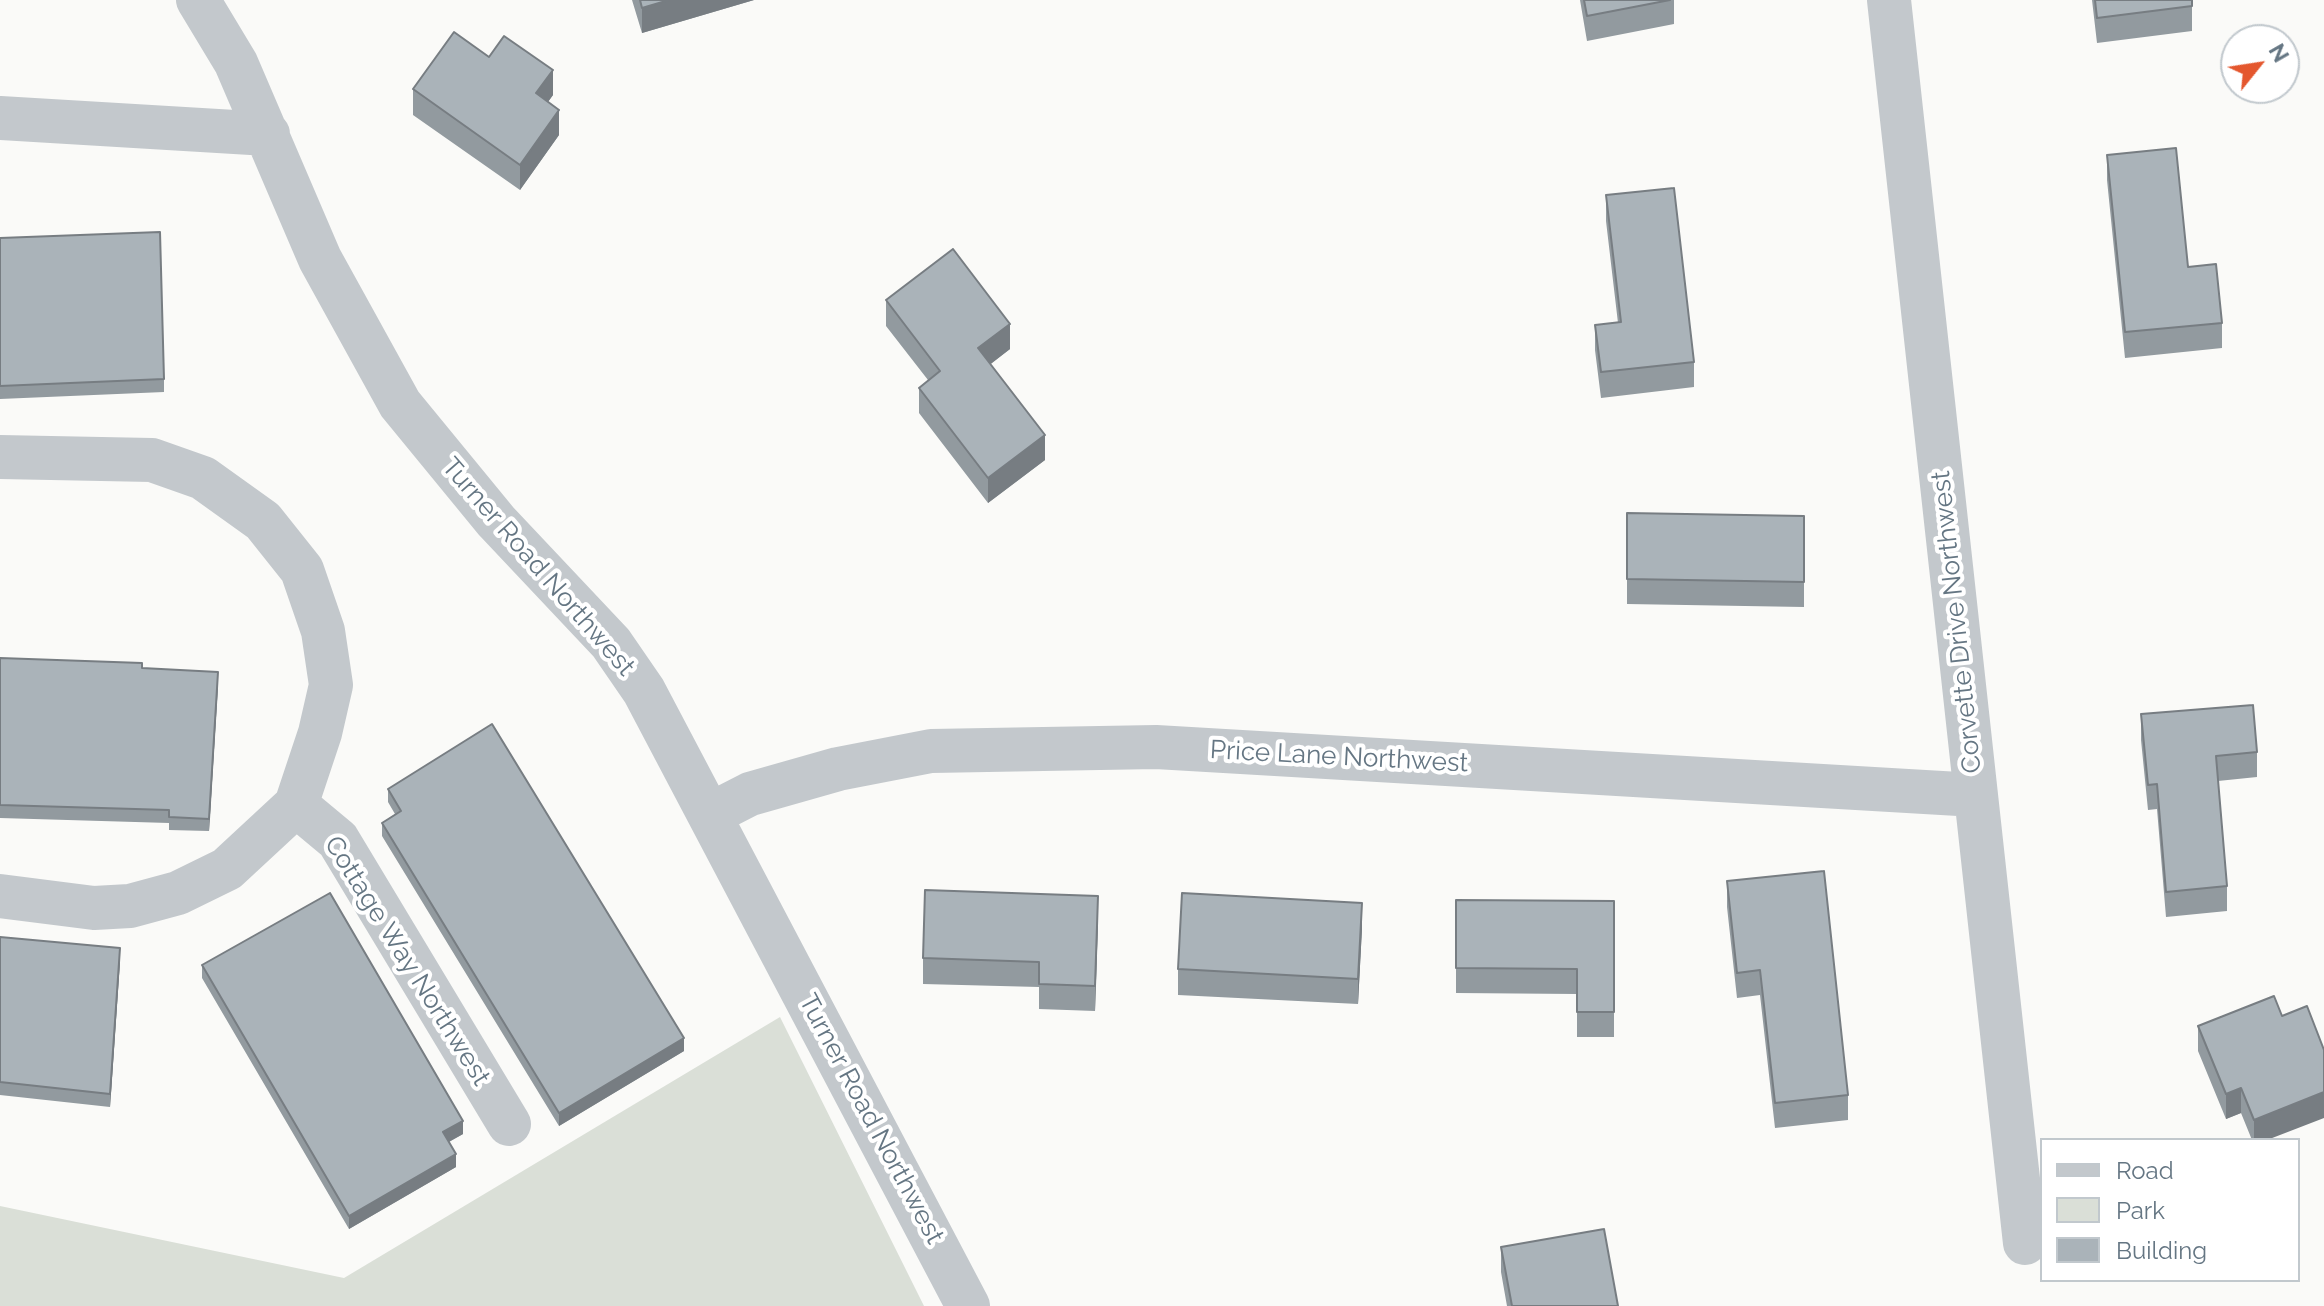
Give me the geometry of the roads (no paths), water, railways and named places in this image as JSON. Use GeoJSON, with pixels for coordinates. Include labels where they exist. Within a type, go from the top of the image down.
{"type":"FeatureCollection","features":[{"type":"Feature","properties":{"kind":"street","name":"Turner Road Northwest"},"geometry":{"type":"LineString","coordinates":[[198,0],[236,63],[320,259],[400,404],[496,521],[611,643],[644,691],[968,1306]]}},
{"type":"Feature","properties":{"kind":"street","name":"Corvette Drive Northwest"},"geometry":{"type":"LineString","coordinates":[[1889,0],[2025,1243]]}},
{"type":"Feature","properties":{"kind":"street"},"geometry":{"type":"LineString","coordinates":[[0,118],[268,134]]}},
{"type":"Feature","properties":{"kind":"street"},"geometry":{"type":"LineString","coordinates":[[0,457],[152,460],[203,478],[263,521],[302,570],[323,631],[331,685],[320,733],[296,805],[227,869],[178,893],[130,906],[94,908],[0,896]]}},
{"type":"Feature","properties":{"kind":"street","name":"Price Lane Northwest"},"geometry":{"type":"LineString","coordinates":[[711,814],[750,794],[838,769],[931,751],[1141,747],[1976,795]]}},
{"type":"Feature","properties":{"kind":"street","name":"Cottage Way Northwest"},"geometry":{"type":"LineString","coordinates":[[296,805],[338,840],[509,1124]]}}]}
